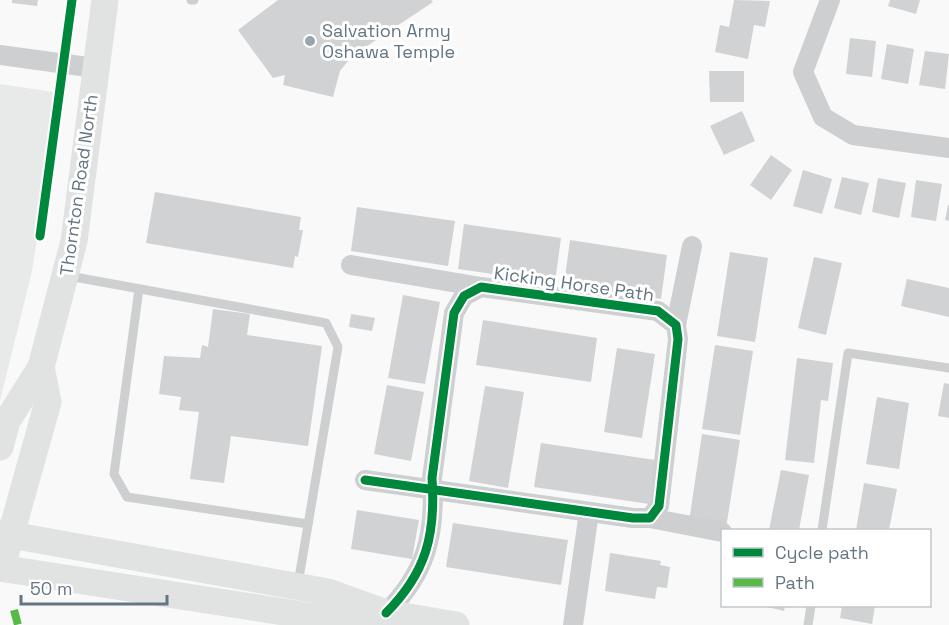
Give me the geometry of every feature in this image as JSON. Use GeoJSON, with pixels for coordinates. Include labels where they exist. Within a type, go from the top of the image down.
{"type":"FeatureCollection","features":[{"type":"Feature","properties":{"kind":"main road","name":"Thornton Road North"},"geometry":{"type":"LineString","coordinates":[[0,447],[7,421],[41,367],[67,276],[74,241],[105,0]]}},
{"type":"Feature","properties":{"kind":"main road","name":"Thornton Road North"},"geometry":{"type":"LineString","coordinates":[[1,570],[6,534],[48,402],[41,367]]}},
{"type":"Feature","properties":{"kind":"main road"},"geometry":{"type":"LineString","coordinates":[[6,534],[328,592],[386,613],[456,625]]}},
{"type":"Feature","properties":{"kind":"main road"},"geometry":{"type":"LineString","coordinates":[[1,570],[316,617],[386,613]]}},
{"type":"Feature","properties":{"kind":"street"},"geometry":{"type":"LineString","coordinates":[[830,0],[803,72],[823,117],[853,135],[949,148]]}},
{"type":"Feature","properties":{"kind":"street"},"geometry":{"type":"LineString","coordinates":[[0,55],[95,68]]}},
{"type":"Feature","properties":{"kind":"street","name":"Kicking Horse Path"},"geometry":{"type":"LineString","coordinates":[[650,518],[659,506],[678,339],[675,326],[692,246]]}},
{"type":"Feature","properties":{"kind":"street","name":"Kicking Horse Path"},"geometry":{"type":"LineString","coordinates":[[351,265],[481,287],[658,311],[675,326]]}},
{"type":"Feature","properties":{"kind":"street","name":"Kicking Horse Path"},"geometry":{"type":"LineString","coordinates":[[386,613],[408,592],[421,568],[432,519],[432,478],[454,313],[464,297],[481,287]]}},
{"type":"Feature","properties":{"kind":"street"},"geometry":{"type":"LineString","coordinates":[[365,480],[589,512],[650,518],[721,532]]}},
{"type":"Feature","properties":{"kind":"street"},"geometry":{"type":"LineString","coordinates":[[573,625],[589,512]]}},
{"type":"Feature","properties":{"kind":"lane"},"geometry":{"type":"LineString","coordinates":[[67,276],[326,322],[338,347],[298,586]]}},
{"type":"Feature","properties":{"kind":"lane"},"geometry":{"type":"LineString","coordinates":[[139,289],[114,474],[128,496],[308,524]]}},
{"type":"Feature","properties":{"kind":"lane"},"geometry":{"type":"LineString","coordinates":[[822,529],[848,353],[949,368]]}},
{"type":"Feature","properties":{"kind":"lane"},"geometry":{"type":"LineString","coordinates":[[808,625],[811,607]]}},
{"type":"Feature","properties":{"kind":"shaded area"},"geometry":{"type":"Polygon","coordinates":[[[0,84],[60,93],[32,271],[0,401],[0,84]]]}},
{"type":"Feature","properties":{"kind":"building"},"geometry":{"type":"Polygon","coordinates":[[[12,0],[38,0],[37,6],[12,3],[12,0]]]}},
{"type":"Feature","properties":{"kind":"building","name":"Salvation Army Oshawa Temple"},"geometry":{"type":"Polygon","coordinates":[[[278,0],[431,0],[433,2],[352,56],[340,71],[333,97],[283,85],[285,75],[273,78],[238,30],[278,0]]]}},
{"type":"Feature","properties":{"kind":"building"},"geometry":{"type":"Polygon","coordinates":[[[734,0],[770,1],[765,27],[754,25],[748,59],[715,52],[720,25],[729,27],[734,0]]]}},
{"type":"Feature","properties":{"kind":"building"},"geometry":{"type":"Polygon","coordinates":[[[890,0],[920,0],[916,14],[888,6],[890,0]]]}},
{"type":"Feature","properties":{"kind":"building"},"geometry":{"type":"Polygon","coordinates":[[[850,38],[876,41],[872,77],[846,74],[850,38]]]}},
{"type":"Feature","properties":{"kind":"building"},"geometry":{"type":"Polygon","coordinates":[[[887,44],[914,49],[908,84],[881,79],[887,44]]]}},
{"type":"Feature","properties":{"kind":"building"},"geometry":{"type":"Polygon","coordinates":[[[925,51],[949,54],[945,89],[919,85],[925,51]]]}},
{"type":"Feature","properties":{"kind":"building"},"geometry":{"type":"Polygon","coordinates":[[[709,71],[744,71],[744,102],[710,102],[709,71]]]}},
{"type":"Feature","properties":{"kind":"building"},"geometry":{"type":"Polygon","coordinates":[[[742,111],[755,141],[724,155],[710,126],[742,111]]]}},
{"type":"Feature","properties":{"kind":"building"},"geometry":{"type":"Polygon","coordinates":[[[771,155],[792,170],[771,200],[750,185],[771,155]]]}},
{"type":"Feature","properties":{"kind":"building"},"geometry":{"type":"Polygon","coordinates":[[[803,170],[832,179],[822,214],[793,206],[803,170]]]}},
{"type":"Feature","properties":{"kind":"building"},"geometry":{"type":"Polygon","coordinates":[[[842,177],[869,183],[861,215],[834,208],[842,177]]]}},
{"type":"Feature","properties":{"kind":"building"},"geometry":{"type":"Polygon","coordinates":[[[878,178],[906,183],[899,218],[872,212],[878,178]]]}},
{"type":"Feature","properties":{"kind":"building"},"geometry":{"type":"Polygon","coordinates":[[[916,180],[942,184],[936,221],[911,217],[916,180]]]}},
{"type":"Feature","properties":{"kind":"building"},"geometry":{"type":"Polygon","coordinates":[[[155,192],[301,217],[299,230],[303,230],[298,257],[295,256],[293,268],[146,243],[155,192]]]}},
{"type":"Feature","properties":{"kind":"building"},"geometry":{"type":"Polygon","coordinates":[[[949,205],[949,221],[945,220],[949,205]]]}},
{"type":"Feature","properties":{"kind":"building"},"geometry":{"type":"Polygon","coordinates":[[[357,207],[455,221],[448,266],[351,251],[357,207]]]}},
{"type":"Feature","properties":{"kind":"building"},"geometry":{"type":"Polygon","coordinates":[[[464,224],[561,238],[555,283],[458,269],[464,224]]]}},
{"type":"Feature","properties":{"kind":"building"},"geometry":{"type":"Polygon","coordinates":[[[570,240],[667,255],[661,299],[564,285],[570,240]]]}},
{"type":"Feature","properties":{"kind":"building"},"geometry":{"type":"Polygon","coordinates":[[[730,252],[768,258],[755,342],[717,336],[730,252]]]}},
{"type":"Feature","properties":{"kind":"building"},"geometry":{"type":"Polygon","coordinates":[[[814,257],[842,263],[826,335],[798,328],[814,257]]]}},
{"type":"Feature","properties":{"kind":"building"},"geometry":{"type":"Polygon","coordinates":[[[907,279],[949,288],[949,317],[901,306],[907,279]]]}},
{"type":"Feature","properties":{"kind":"building"},"geometry":{"type":"Polygon","coordinates":[[[403,295],[440,302],[425,384],[388,378],[403,295]]]}},
{"type":"Feature","properties":{"kind":"building"},"geometry":{"type":"Polygon","coordinates":[[[213,309],[250,314],[247,335],[322,346],[308,446],[231,436],[224,483],[190,479],[199,412],[179,410],[181,397],[159,394],[164,356],[200,358],[202,345],[208,347],[213,309]]]}},
{"type":"Feature","properties":{"kind":"building"},"geometry":{"type":"Polygon","coordinates":[[[351,314],[375,318],[372,331],[349,327],[351,314]]]}},
{"type":"Feature","properties":{"kind":"building"},"geometry":{"type":"Polygon","coordinates":[[[483,320],[597,338],[591,382],[476,365],[483,320]]]}},
{"type":"Feature","properties":{"kind":"building"},"geometry":{"type":"Polygon","coordinates":[[[715,345],[753,351],[740,435],[702,429],[715,345]]]}},
{"type":"Feature","properties":{"kind":"building"},"geometry":{"type":"Polygon","coordinates":[[[617,348],[655,354],[642,438],[604,432],[617,348]]]}},
{"type":"Feature","properties":{"kind":"building"},"geometry":{"type":"Polygon","coordinates":[[[797,358],[833,363],[828,401],[821,400],[814,463],[785,460],[797,358]]]}},
{"type":"Feature","properties":{"kind":"building"},"geometry":{"type":"Polygon","coordinates":[[[944,383],[949,384],[949,418],[938,416],[944,383]]]}},
{"type":"Feature","properties":{"kind":"building"},"geometry":{"type":"Polygon","coordinates":[[[387,385],[424,392],[411,461],[374,454],[387,385]]]}},
{"type":"Feature","properties":{"kind":"building"},"geometry":{"type":"Polygon","coordinates":[[[485,386],[524,392],[508,488],[469,481],[485,386]]]}},
{"type":"Feature","properties":{"kind":"building"},"geometry":{"type":"Polygon","coordinates":[[[877,397],[909,403],[899,469],[866,464],[877,397]]]}},
{"type":"Feature","properties":{"kind":"building"},"geometry":{"type":"Polygon","coordinates":[[[702,434],[740,440],[726,528],[689,522],[702,434]]]}},
{"type":"Feature","properties":{"kind":"building"},"geometry":{"type":"Polygon","coordinates":[[[541,443],[655,460],[649,504],[534,487],[541,443]]]}},
{"type":"Feature","properties":{"kind":"building"},"geometry":{"type":"Polygon","coordinates":[[[781,470],[809,475],[799,529],[769,529],[781,470]]]}},
{"type":"Feature","properties":{"kind":"building"},"geometry":{"type":"Polygon","coordinates":[[[864,483],[897,489],[889,529],[856,529],[864,483]]]}},
{"type":"Feature","properties":{"kind":"building"},"geometry":{"type":"Polygon","coordinates":[[[357,510],[419,520],[412,559],[351,549],[357,510]]]}},
{"type":"Feature","properties":{"kind":"building"},"geometry":{"type":"Polygon","coordinates":[[[453,523],[568,540],[561,585],[446,567],[453,523]]]}},
{"type":"Feature","properties":{"kind":"building"},"geometry":{"type":"Polygon","coordinates":[[[610,553],[661,561],[660,565],[670,567],[667,588],[657,587],[655,599],[605,591],[610,553]]]}},
{"type":"Feature","properties":{"kind":"building"},"geometry":{"type":"Polygon","coordinates":[[[767,607],[785,607],[784,611],[767,607]]]}},
{"type":"Feature","properties":{"kind":"building"},"geometry":{"type":"Polygon","coordinates":[[[842,607],[875,607],[872,624],[840,618],[842,607]]]}},
{"type":"Feature","properties":{"kind":"marked path"},"geometry":{"type":"LineString","coordinates":[[14,610],[18,625]]}},
{"type":"Feature","properties":{"kind":"cycle path"},"geometry":{"type":"LineString","coordinates":[[40,236],[72,0]]}},
{"type":"Feature","properties":{"kind":"cycle path"},"geometry":{"type":"LineString","coordinates":[[365,480],[633,518],[650,518],[659,506],[678,339],[676,325],[658,311],[481,287],[464,296],[454,313],[432,478],[433,499],[432,518],[426,552],[411,583],[386,613]]}},
{"type":"Feature","properties":{"kind":"place","name":"Salvation Army Oshawa Temple"},"geometry":{"type":"Point","coordinates":[310,41]}}]}
